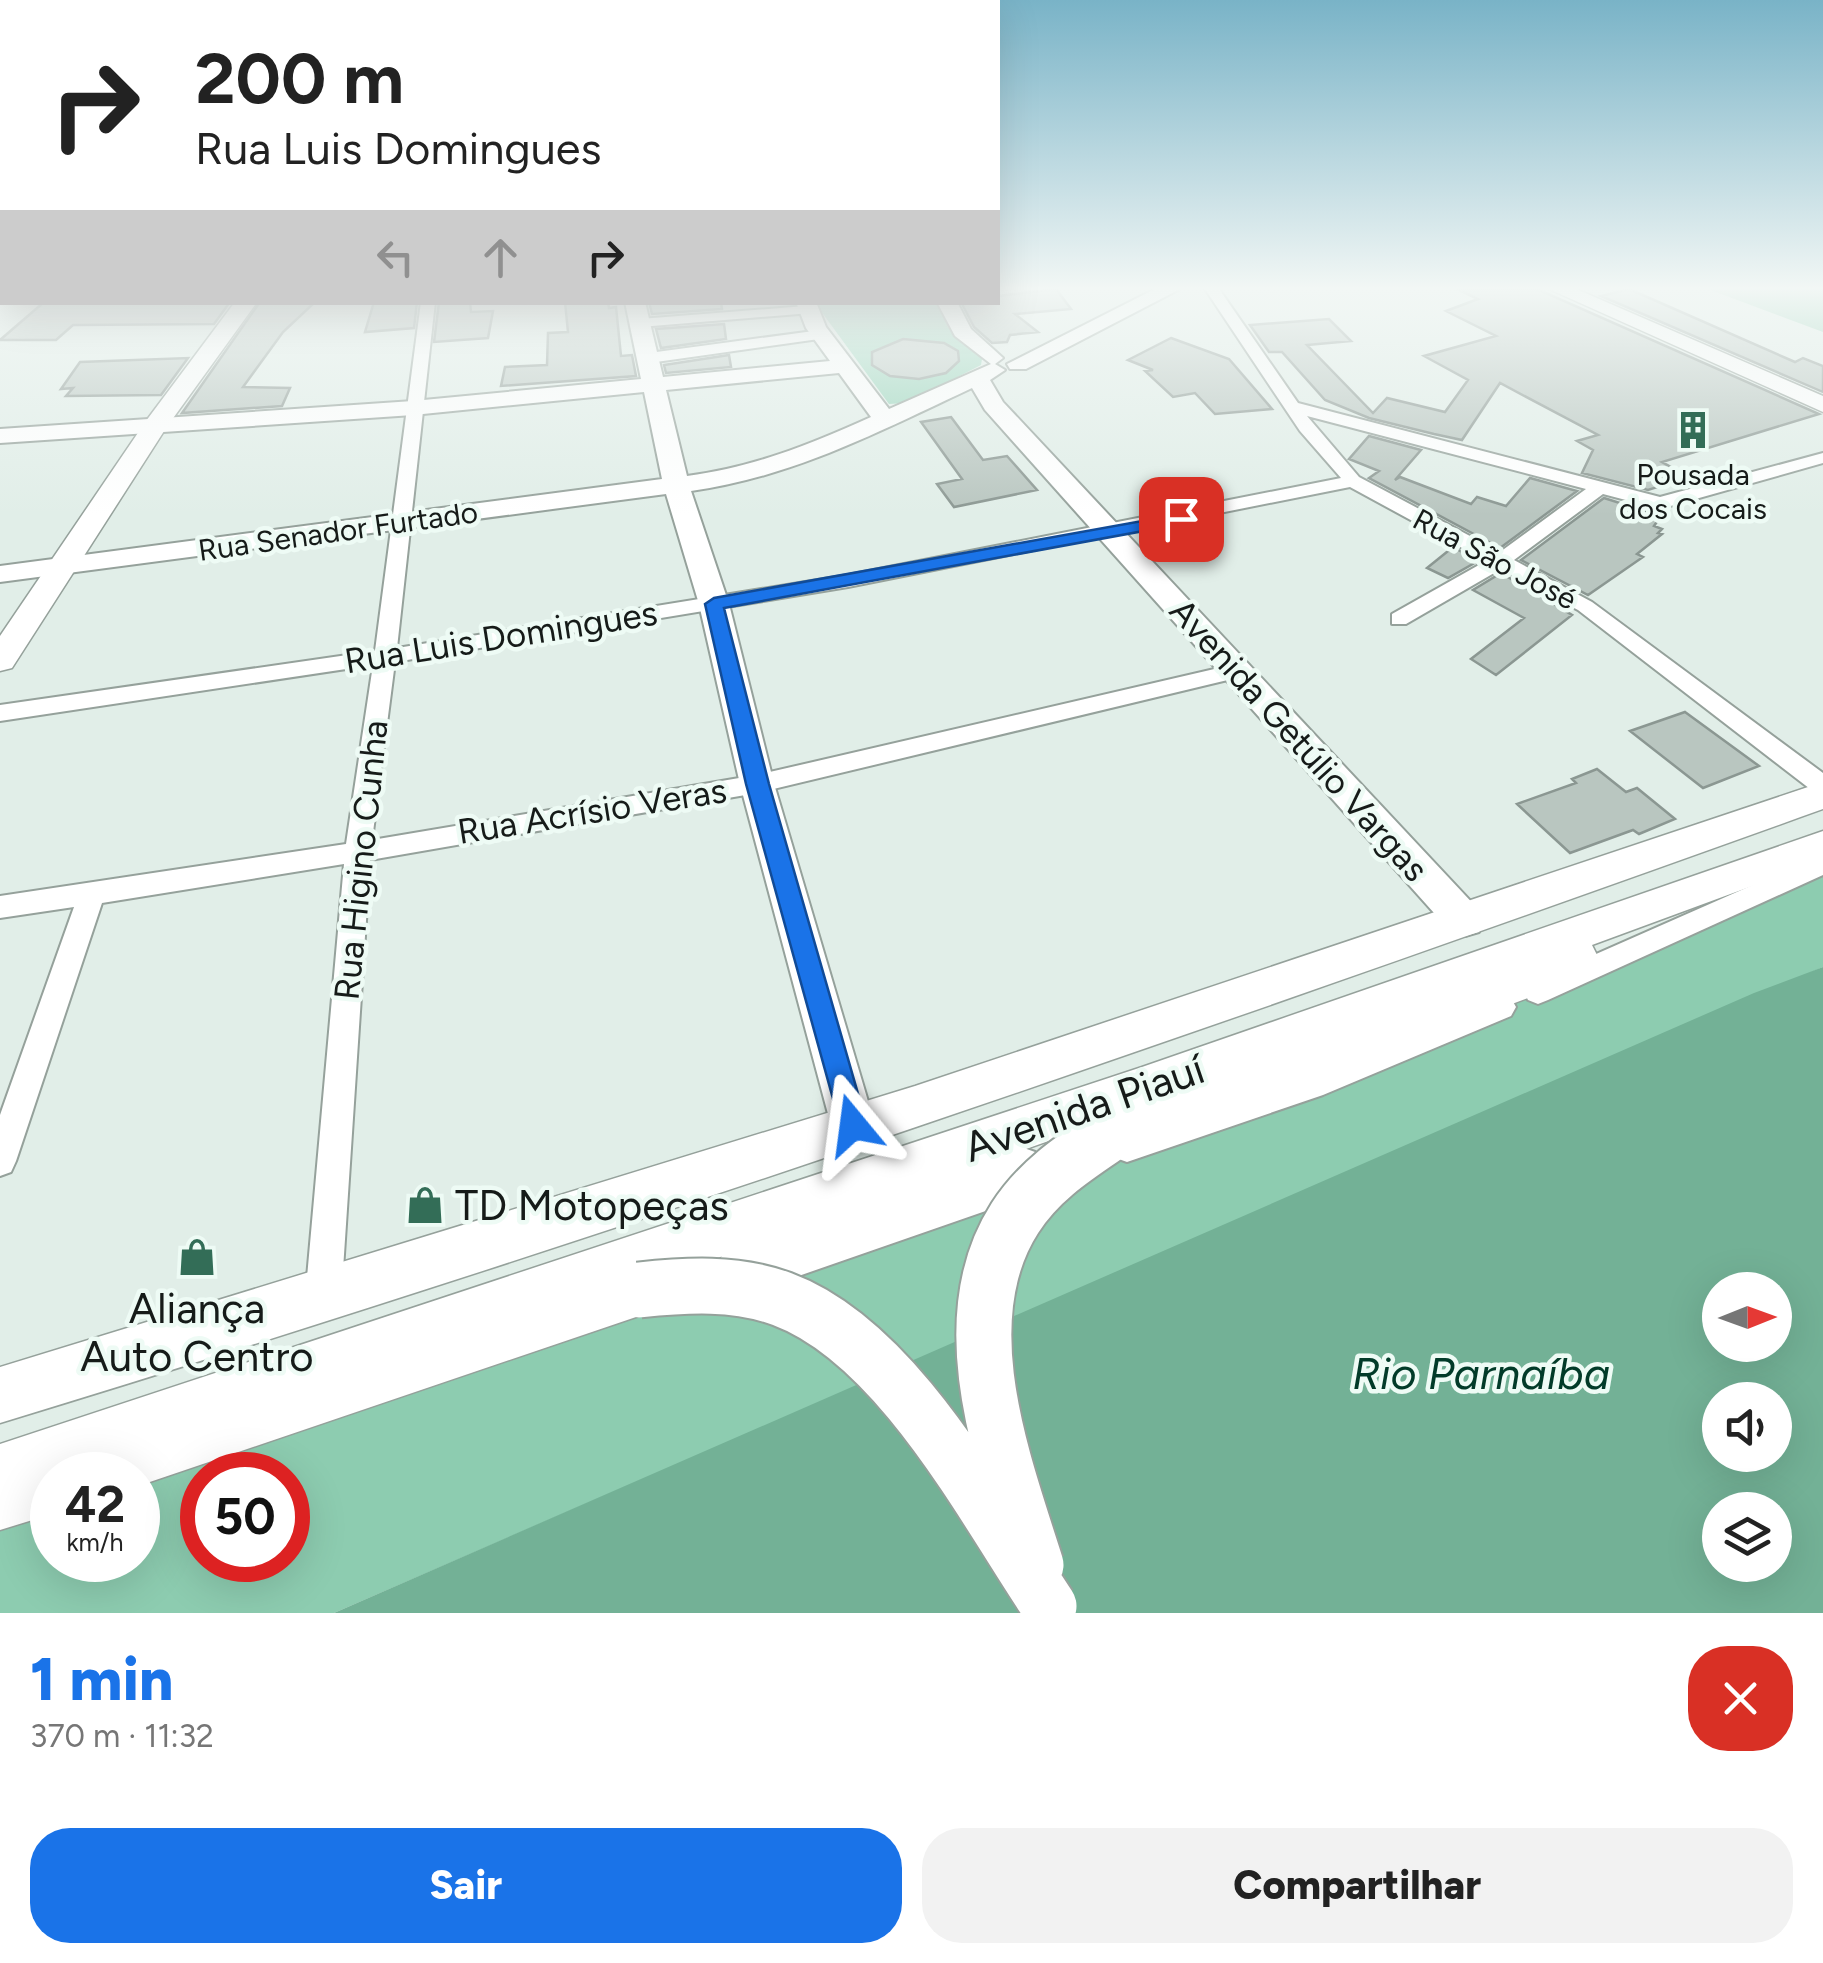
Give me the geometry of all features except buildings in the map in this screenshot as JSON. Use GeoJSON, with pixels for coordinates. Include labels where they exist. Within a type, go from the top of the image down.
{"type":"FeatureCollection","features":[{"type":"Feature","properties":{"kind":"main road"},"geometry":{"type":"LineString","coordinates":[[0,661],[155,426],[201,364]]}},
{"type":"Feature","properties":{"kind":"main road"},"geometry":{"type":"LineString","coordinates":[[1730,364],[1823,405]]}},
{"type":"Feature","properties":{"kind":"main road","name":"Avenida Piauí"},"geometry":{"type":"LineString","coordinates":[[0,1395],[323,1300],[1465,921],[1823,795]]}},
{"type":"Feature","properties":{"kind":"main road","name":"Avenida Piauí"},"geometry":{"type":"LineString","coordinates":[[20,1500],[463,1321],[1823,845]]}},
{"type":"Feature","properties":{"kind":"main road"},"geometry":{"type":"LineString","coordinates":[[1051,1609],[994,1432],[986,1378],[991,1270],[1010,1227],[1042,1183],[1072,1155],[1112,1132],[1534,978],[1642,911]]}},
{"type":"Feature","properties":{"kind":"main road"},"geometry":{"type":"LineString","coordinates":[[154,1452],[638,1290],[677,1285],[744,1288],[802,1308],[852,1342],[916,1413],[1051,1609]]}},
{"type":"Feature","properties":{"kind":"street","name":"Rua Higino Cunha"},"geometry":{"type":"LineString","coordinates":[[323,1300],[358,848],[404,523],[419,364]]}},
{"type":"Feature","properties":{"kind":"street"},"geometry":{"type":"LineString","coordinates":[[650,364],[676,485],[714,604],[758,784],[853,1125]]}},
{"type":"Feature","properties":{"kind":"street"},"geometry":{"type":"LineString","coordinates":[[0,436],[413,408],[688,364]]}},
{"type":"Feature","properties":{"kind":"street","name":"Rua São José"},"geometry":{"type":"LineString","coordinates":[[1264,364],[1332,461],[1353,481],[1585,606],[1823,786]]}},
{"type":"Feature","properties":{"kind":"street","name":"Rua Senador Furtado"},"geometry":{"type":"LineString","coordinates":[[0,574],[404,523],[776,468],[997,365]]}},
{"type":"Feature","properties":{"kind":"street","name":"Avenida Getúlio Vargas"},"geometry":{"type":"LineString","coordinates":[[997,365],[993,405],[1465,921]]}},
{"type":"Feature","properties":{"kind":"street"},"geometry":{"type":"LineString","coordinates":[[652,372],[845,366],[886,420]]}},
{"type":"Feature","properties":{"kind":"street"},"geometry":{"type":"LineString","coordinates":[[1294,407],[1598,489],[1670,502],[1823,458]]}},
{"type":"Feature","properties":{"kind":"street","name":"Rua Luis Domingues"},"geometry":{"type":"LineString","coordinates":[[0,713],[714,604],[1112,534],[1353,481]]}},
{"type":"Feature","properties":{"kind":"street"},"geometry":{"type":"LineString","coordinates":[[1399,620],[1500,561],[1598,489]]}},
{"type":"Feature","properties":{"kind":"street","name":"Rua Acrísio Veras"},"geometry":{"type":"LineString","coordinates":[[0,907],[758,784],[1236,671]]}},
{"type":"Feature","properties":{"kind":"street"},"geometry":{"type":"LineString","coordinates":[[160,1477],[741,1279],[737,1260],[1024,1164],[1031,1180],[1312,1085],[1632,953],[1728,903],[1823,864]]}},
{"type":"Feature","properties":{"kind":"street"},"geometry":{"type":"LineString","coordinates":[[0,1161],[92,894]]}},
{"type":"Feature","properties":{"kind":"shaded area"},"geometry":{"type":"Polygon","coordinates":[[[860,364],[981,364],[907,403],[889,404],[860,364]]]}},
{"type":"Feature","properties":{"kind":"shaded area"},"geometry":{"type":"Polygon","coordinates":[[[1823,864],[1823,967],[334,1613],[0,1613],[0,1528],[30,1519],[30,1582],[160,1582],[160,1477],[180,1470],[180,1582],[310,1582],[310,1452],[232,1452],[1312,1085],[1823,864]]]}},
{"type":"Feature","properties":{"kind":"water","name":"Rio Parnaíba"},"geometry":{"type":"Polygon","coordinates":[[[1823,967],[1823,1613],[334,1613],[1754,993],[1823,967]]]}},
{"type":"Feature","properties":{"kind":"place","name":"Pousada dos Cocais"},"geometry":{"type":"Point","coordinates":[1693,430]}},
{"type":"Feature","properties":{"kind":"place","name":"TD Motopeças"},"geometry":{"type":"Point","coordinates":[425,1205]}},
{"type":"Feature","properties":{"kind":"place","name":"Aliança Auto Centro"},"geometry":{"type":"Point","coordinates":[197,1257]}},
{"type":"Feature","properties":{"kind":"route"},"geometry":{"type":"LineString","coordinates":[[853,1125],[758,784],[714,604],[1181,519]]}}]}
